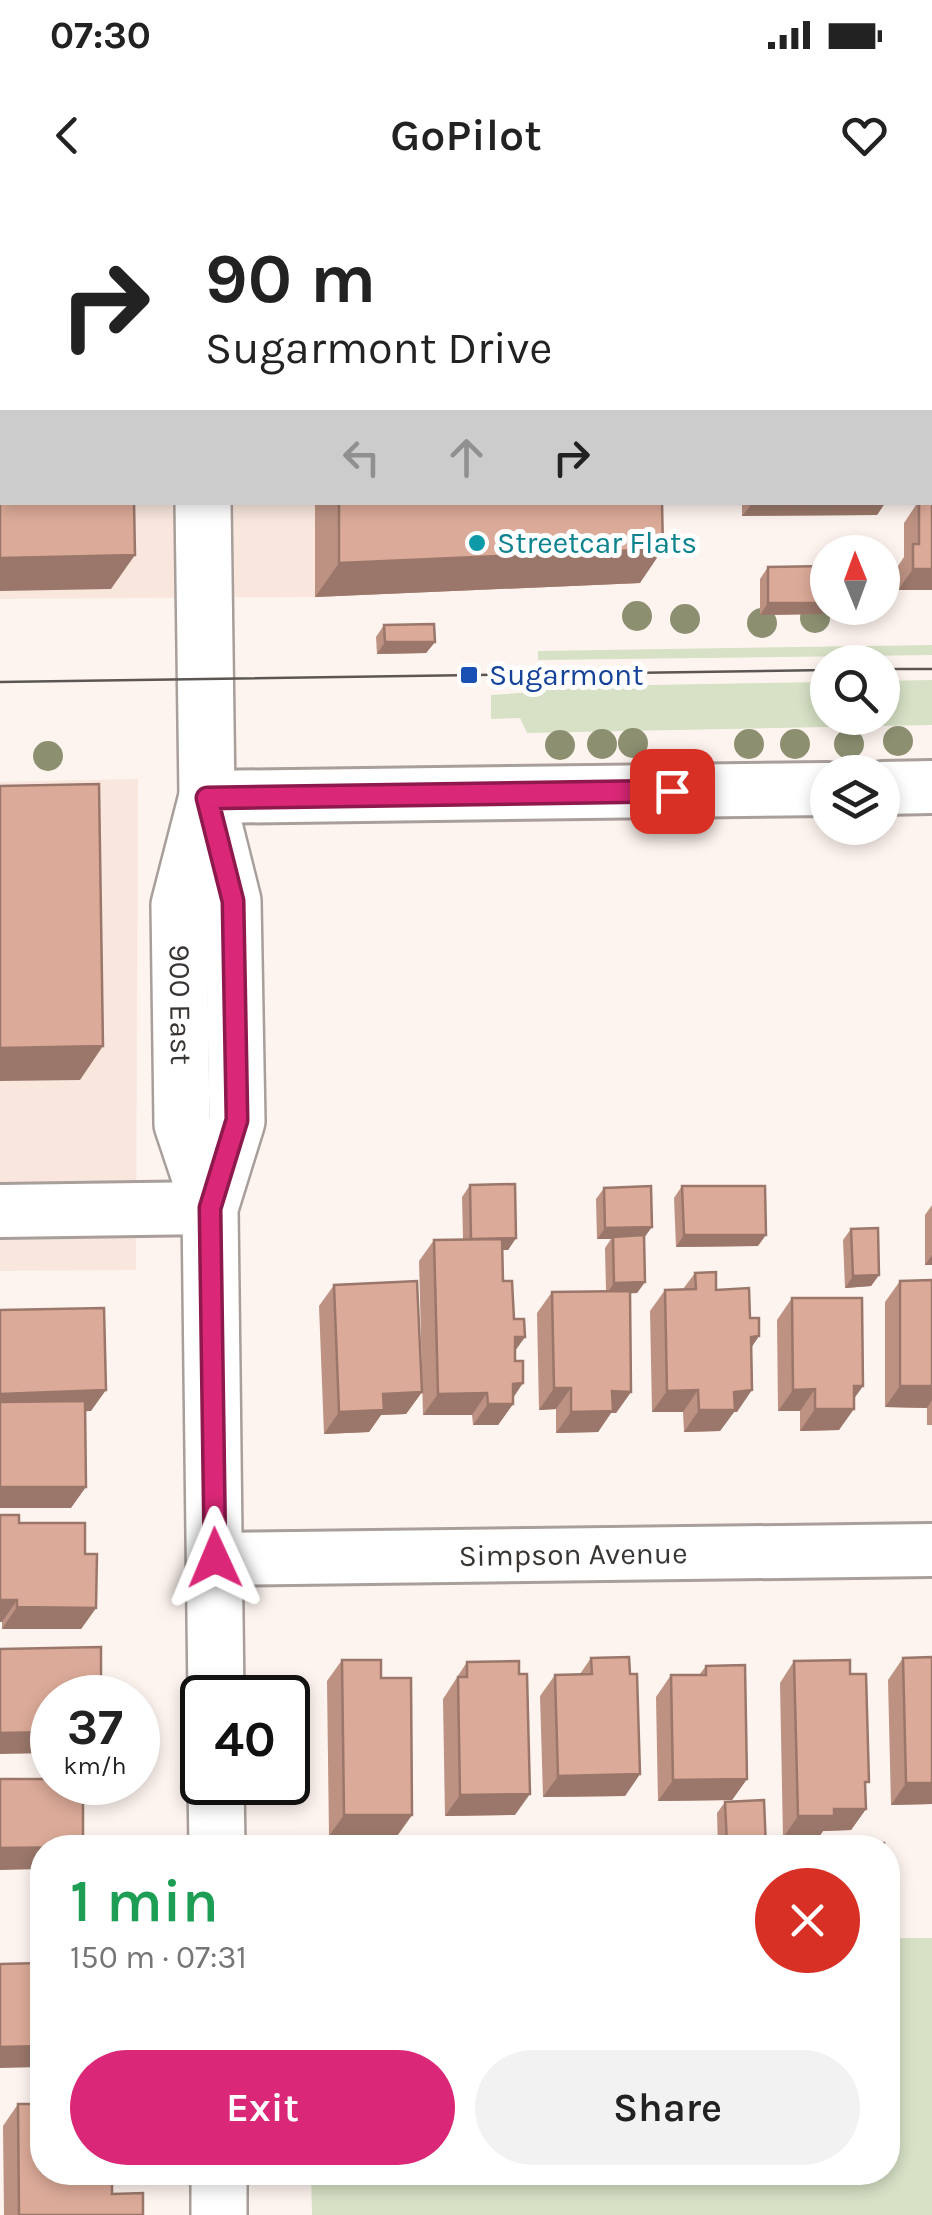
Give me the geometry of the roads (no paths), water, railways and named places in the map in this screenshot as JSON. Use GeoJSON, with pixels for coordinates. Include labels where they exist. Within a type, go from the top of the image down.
{"type":"FeatureCollection","features":[{"type":"Feature","properties":{"kind":"street","name":"900 East"},"geometry":{"type":"LineString","coordinates":[[203,505],[207,798],[179,904],[182,1124],[210,1208],[216,1675]]}},
{"type":"Feature","properties":{"kind":"street"},"geometry":{"type":"LineString","coordinates":[[900,788],[932,788]]}},
{"type":"Feature","properties":{"kind":"street"},"geometry":{"type":"LineString","coordinates":[[207,798],[810,789]]}},
{"type":"Feature","properties":{"kind":"street"},"geometry":{"type":"LineString","coordinates":[[0,1211],[210,1208]]}},
{"type":"Feature","properties":{"kind":"street","name":"Simpson Avenue"},"geometry":{"type":"LineString","coordinates":[[215,1558],[932,1550]]}},
{"type":"Feature","properties":{"kind":"street"},"geometry":{"type":"LineString","coordinates":[[216,1805],[217,1835]]}},
{"type":"Feature","properties":{"kind":"street"},"geometry":{"type":"LineString","coordinates":[[219,2185],[220,2215]]}},
{"type":"Feature","properties":{"kind":"tram line"},"geometry":{"type":"LineString","coordinates":[[900,669],[932,669]]}},
{"type":"Feature","properties":{"kind":"tram line"},"geometry":{"type":"LineString","coordinates":[[0,682],[810,670]]}},
{"type":"Feature","properties":{"kind":"place","name":"Streetcar Flats"},"geometry":{"type":"Point","coordinates":[477,543]}},
{"type":"Feature","properties":{"kind":"place","name":"Sugarmont"},"geometry":{"type":"Point","coordinates":[469,675]}}]}
